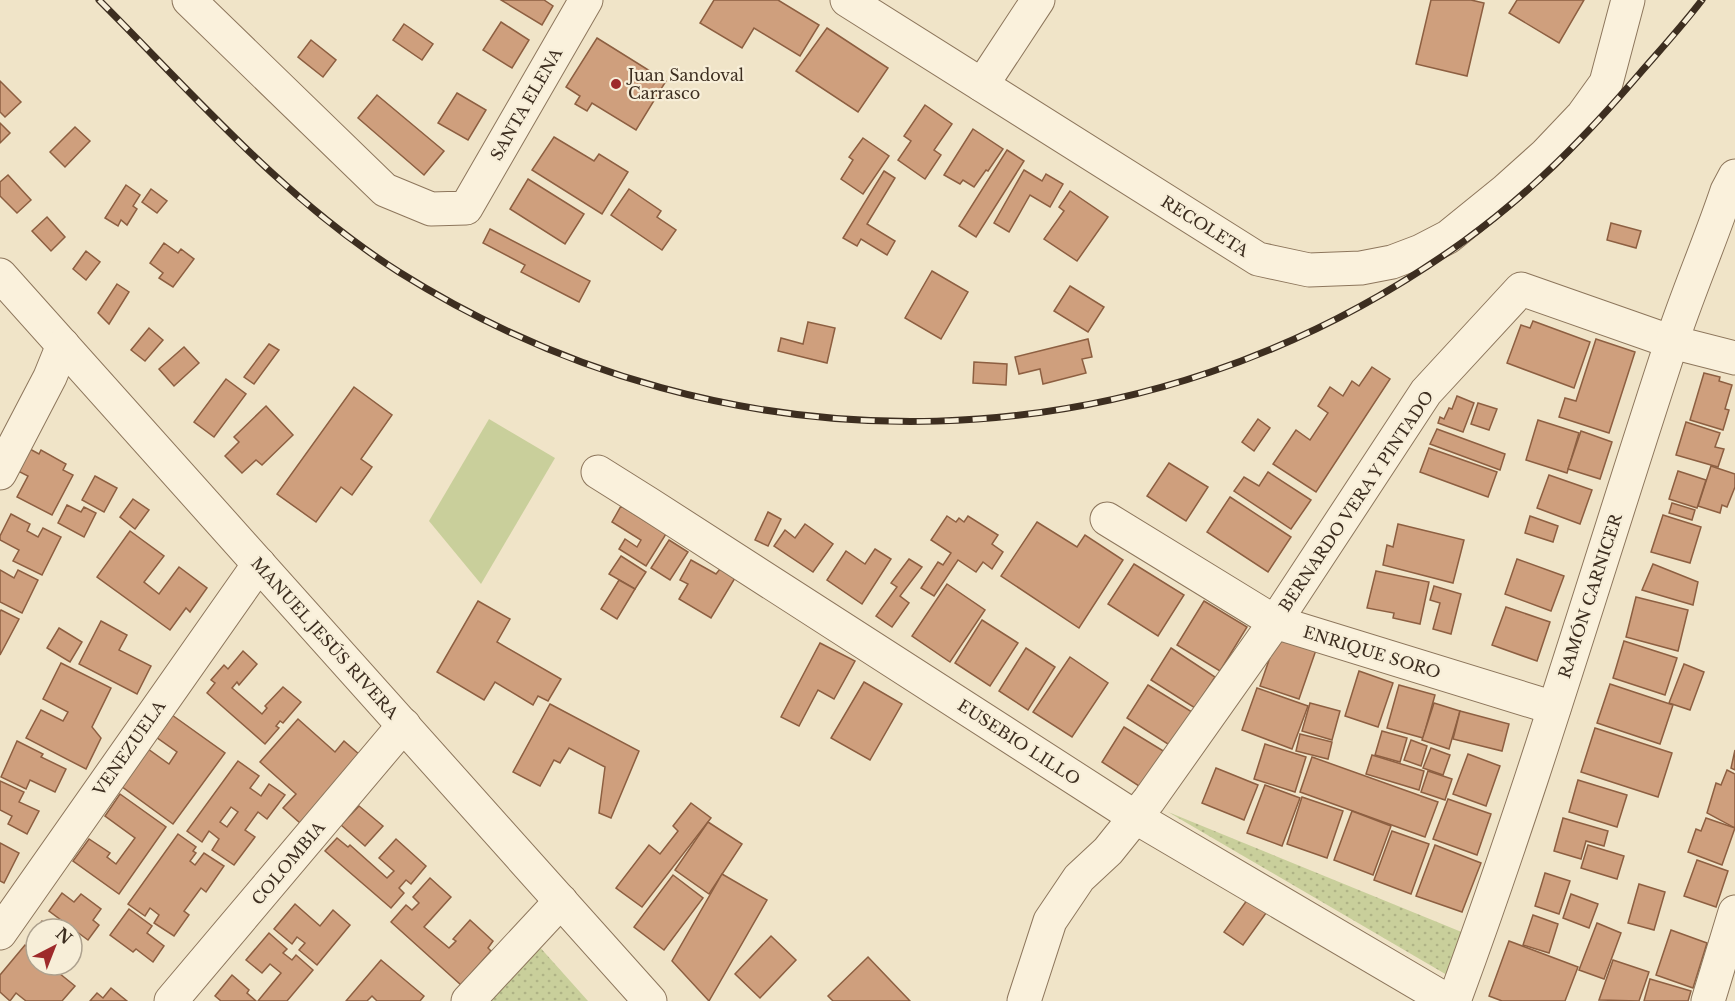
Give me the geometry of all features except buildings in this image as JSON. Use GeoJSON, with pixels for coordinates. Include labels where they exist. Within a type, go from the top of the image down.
{"type":"FeatureCollection","features":[{"type":"Feature","properties":{"kind":"street","name":"SANTA ELENA"},"geometry":{"type":"LineString","coordinates":[[189,0],[385,190],[431,209],[466,208],[586,0]]}},
{"type":"Feature","properties":{"kind":"street","name":"RECOLETA"},"geometry":{"type":"LineString","coordinates":[[847,0],[1258,259],[1309,270],[1361,268],[1392,262],[1448,237],[1474,218],[1545,155],[1583,115],[1606,83],[1628,0]]}},
{"type":"Feature","properties":{"kind":"street"},"geometry":{"type":"LineString","coordinates":[[982,85],[1038,0]]}},
{"type":"Feature","properties":{"kind":"street","name":"RAMÓN CARNICER"},"geometry":{"type":"LineString","coordinates":[[1731,183],[1735,230]]}},
{"type":"Feature","properties":{"kind":"street","name":"RAMÓN CARNICER"},"geometry":{"type":"LineString","coordinates":[[1454,1001],[1480,931],[1554,708],[1672,342],[1731,183]]}},
{"type":"Feature","properties":{"kind":"street","name":"MANUEL JESÚS RIVERA"},"geometry":{"type":"LineString","coordinates":[[0,275],[561,901],[637,996]]}},
{"type":"Feature","properties":{"kind":"street","name":"BERNARDO VERA Y PINTADO"},"geometry":{"type":"LineString","coordinates":[[1024,1001],[1050,921],[1079,878],[1108,851],[1135,817],[1275,622],[1426,392],[1521,289],[1672,342],[1735,358]]}},
{"type":"Feature","properties":{"kind":"street"},"geometry":{"type":"LineString","coordinates":[[0,473],[50,377],[63,345]]}},
{"type":"Feature","properties":{"kind":"street","name":"EUSEBIO LILLO"},"geometry":{"type":"LineString","coordinates":[[598,472],[1135,817],[1430,996]]}},
{"type":"Feature","properties":{"kind":"street","name":"ENRIQUE SORO"},"geometry":{"type":"LineString","coordinates":[[1107,519],[1275,622],[1554,708]]}},
{"type":"Feature","properties":{"kind":"street","name":"VENEZUELA"},"geometry":{"type":"LineString","coordinates":[[0,933],[259,564]]}},
{"type":"Feature","properties":{"kind":"street","name":"COLOMBIA"},"geometry":{"type":"LineString","coordinates":[[171,1001],[404,725]]}},
{"type":"Feature","properties":{"kind":"street"},"geometry":{"type":"LineString","coordinates":[[468,1001],[561,901]]}},
{"type":"Feature","properties":{"kind":"street"},"geometry":{"type":"LineString","coordinates":[[1708,1001],[1735,912]]}},
{"type":"Feature","properties":{"kind":"green space"},"geometry":{"type":"Polygon","coordinates":[[[489,419],[555,458],[481,584],[429,521],[489,419]]]}},
{"type":"Feature","properties":{"kind":"green space"},"geometry":{"type":"Polygon","coordinates":[[[1168,812],[1464,933],[1447,975],[1168,812]]]}},
{"type":"Feature","properties":{"kind":"green space"},"geometry":{"type":"Polygon","coordinates":[[[537,944],[588,1001],[484,1001],[537,944]]]}},
{"type":"Feature","properties":{"kind":"railway"},"geometry":{"type":"LineString","coordinates":[[99,0],[242,145],[317,212],[399,272],[527,340],[661,388],[798,415],[937,421],[1075,407],[1210,372],[1340,317],[1464,241],[1535,183],[1600,118],[1702,0]]}},
{"type":"Feature","properties":{"kind":"place","name":"Juan Sandoval Carrasco"},"geometry":{"type":"Point","coordinates":[616,84]}}]}
